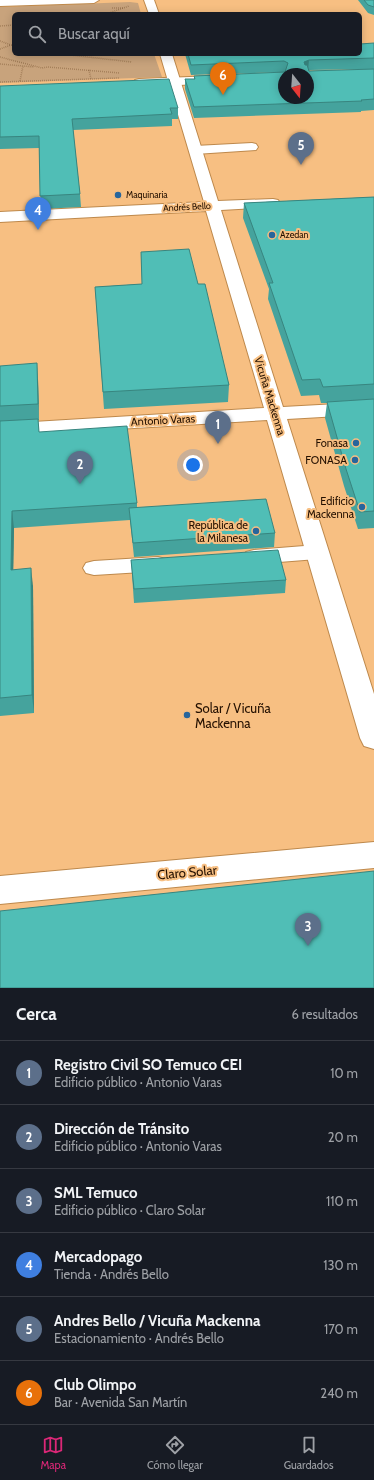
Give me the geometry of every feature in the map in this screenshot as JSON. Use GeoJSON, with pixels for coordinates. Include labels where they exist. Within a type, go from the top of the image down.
{"type":"FeatureCollection","features":[{"type":"Feature","properties":{"kind":"street"},"geometry":{"type":"LineString","coordinates":[[0,3],[22,1],[94,0]]}},
{"type":"Feature","properties":{"kind":"street"},"geometry":{"type":"LineString","coordinates":[[149,0],[153,12]]}},
{"type":"Feature","properties":{"kind":"street","name":"Vicuña Mackenna"},"geometry":{"type":"LineString","coordinates":[[167,56],[374,738]]}},
{"type":"Feature","properties":{"kind":"street"},"geometry":{"type":"LineString","coordinates":[[126,81],[173,79],[228,80]]}},
{"type":"Feature","properties":{"kind":"street","name":"Andrés Bello"},"geometry":{"type":"LineString","coordinates":[[0,217],[287,203]]}},
{"type":"Feature","properties":{"kind":"street","name":"Antonio Varas"},"geometry":{"type":"LineString","coordinates":[[0,430],[374,408]]}},
{"type":"Feature","properties":{"kind":"street","name":"Claro Solar"},"geometry":{"type":"LineString","coordinates":[[0,890],[374,855]]}},
{"type":"Feature","properties":{"kind":"lane"},"geometry":{"type":"LineString","coordinates":[[195,150],[252,147]]}},
{"type":"Feature","properties":{"kind":"lane"},"geometry":{"type":"LineString","coordinates":[[238,558],[317,552]]}},
{"type":"Feature","properties":{"kind":"lane"},"geometry":{"type":"LineString","coordinates":[[94,568],[174,563]]}},
{"type":"Feature","properties":{"kind":"path"},"geometry":{"type":"LineString","coordinates":[[0,26],[12,25]]}},
{"type":"Feature","properties":{"kind":"path"},"geometry":{"type":"LineString","coordinates":[[0,41],[11,45]]}},
{"type":"Feature","properties":{"kind":"path"},"geometry":{"type":"LineString","coordinates":[[0,49],[11,45]]}},
{"type":"Feature","properties":{"kind":"path"},"geometry":{"type":"LineString","coordinates":[[0,56],[42,68]]}},
{"type":"Feature","properties":{"kind":"path"},"geometry":{"type":"LineString","coordinates":[[78,56],[139,63]]}},
{"type":"Feature","properties":{"kind":"path"},"geometry":{"type":"LineString","coordinates":[[0,64],[89,70],[173,79]]}},
{"type":"Feature","properties":{"kind":"path"},"geometry":{"type":"LineString","coordinates":[[20,82],[23,66]]}},
{"type":"Feature","properties":{"kind":"path"},"geometry":{"type":"LineString","coordinates":[[89,70],[91,79]]}},
{"type":"Feature","properties":{"kind":"path"},"geometry":{"type":"LineString","coordinates":[[0,82],[91,79],[126,81]]}},
{"type":"Feature","properties":{"kind":"shaded area"},"geometry":{"type":"Polygon","coordinates":[[[130,2],[138,3],[140,12],[12,12],[12,56],[155,56],[162,77],[0,83],[0,7],[130,2]]]}},
{"type":"Feature","properties":{"kind":"building"},"geometry":{"type":"Polygon","coordinates":[[[364,0],[374,0],[374,7],[368,5],[364,0]]]}},
{"type":"Feature","properties":{"kind":"building"},"geometry":{"type":"Polygon","coordinates":[[[374,43],[374,58],[309,60],[304,62],[308,68],[286,68],[288,63],[284,61],[191,65],[189,56],[362,56],[362,44],[374,43]]]}},
{"type":"Feature","properties":{"kind":"building"},"geometry":{"type":"Polygon","coordinates":[[[374,69],[374,99],[361,100],[362,101],[314,103],[314,71],[374,69]]]}},
{"type":"Feature","properties":{"kind":"building"},"geometry":{"type":"Polygon","coordinates":[[[278,72],[278,104],[194,107],[185,79],[195,79],[194,76],[278,72]]]}},
{"type":"Feature","properties":{"kind":"building"},"geometry":{"type":"Polygon","coordinates":[[[169,79],[178,108],[170,108],[172,114],[72,119],[80,194],[40,196],[39,136],[0,137],[0,86],[169,79]]]}},
{"type":"Feature","properties":{"kind":"building"},"geometry":{"type":"Polygon","coordinates":[[[374,197],[374,384],[323,387],[320,379],[302,380],[269,283],[273,283],[244,203],[374,197]]]}},
{"type":"Feature","properties":{"kind":"building"},"geometry":{"type":"Polygon","coordinates":[[[189,249],[198,284],[205,284],[229,385],[103,392],[95,287],[142,284],[141,252],[189,249]]]}},
{"type":"Feature","properties":{"kind":"building"},"geometry":{"type":"Polygon","coordinates":[[[37,363],[38,404],[0,406],[0,366],[37,363]]]}},
{"type":"Feature","properties":{"kind":"building"},"geometry":{"type":"Polygon","coordinates":[[[374,399],[374,511],[360,512],[327,402],[374,399]]]}},
{"type":"Feature","properties":{"kind":"building"},"geometry":{"type":"Polygon","coordinates":[[[38,419],[39,432],[127,426],[137,503],[12,511],[11,570],[31,568],[32,695],[0,698],[0,421],[38,419]]]}},
{"type":"Feature","properties":{"kind":"building"},"geometry":{"type":"Polygon","coordinates":[[[266,499],[275,533],[133,543],[129,508],[266,499]]]}},
{"type":"Feature","properties":{"kind":"building"},"geometry":{"type":"Polygon","coordinates":[[[278,550],[286,580],[134,589],[131,560],[278,550]]]}},
{"type":"Feature","properties":{"kind":"building"},"geometry":{"type":"Polygon","coordinates":[[[374,871],[374,988],[0,988],[0,911],[374,871]]]}},
{"type":"Feature","properties":{"kind":"place","name":"Club Olimpo"},"geometry":{"type":"Point","coordinates":[223,95]}},
{"type":"Feature","properties":{"kind":"place","name":"Andres Bello / Vicuña Mackenna"},"geometry":{"type":"Point","coordinates":[301,165]}},
{"type":"Feature","properties":{"kind":"place","name":"Maquinaria"},"geometry":{"type":"Point","coordinates":[118,195]}},
{"type":"Feature","properties":{"kind":"place","name":"Mercadopago"},"geometry":{"type":"Point","coordinates":[38,230]}},
{"type":"Feature","properties":{"kind":"place","name":"Azedan"},"geometry":{"type":"Point","coordinates":[272,235]}},
{"type":"Feature","properties":{"kind":"place","name":"Fonasa"},"geometry":{"type":"Point","coordinates":[356,443]}},
{"type":"Feature","properties":{"kind":"place","name":"Registro Civil SO Temuco CEI"},"geometry":{"type":"Point","coordinates":[218,444]}},
{"type":"Feature","properties":{"kind":"place","name":"FONASA"},"geometry":{"type":"Point","coordinates":[355,460]}},
{"type":"Feature","properties":{"kind":"place","name":"Dirección de Tránsito"},"geometry":{"type":"Point","coordinates":[80,484]}},
{"type":"Feature","properties":{"kind":"place","name":"Edificio Mackenna"},"geometry":{"type":"Point","coordinates":[362,507]}},
{"type":"Feature","properties":{"kind":"place","name":"República de la Milanesa"},"geometry":{"type":"Point","coordinates":[256,531]}},
{"type":"Feature","properties":{"kind":"place","name":"Solar / Vicuña Mackenna"},"geometry":{"type":"Point","coordinates":[187,715]}},
{"type":"Feature","properties":{"kind":"place","name":"SML Temuco"},"geometry":{"type":"Point","coordinates":[308,946]}}]}
